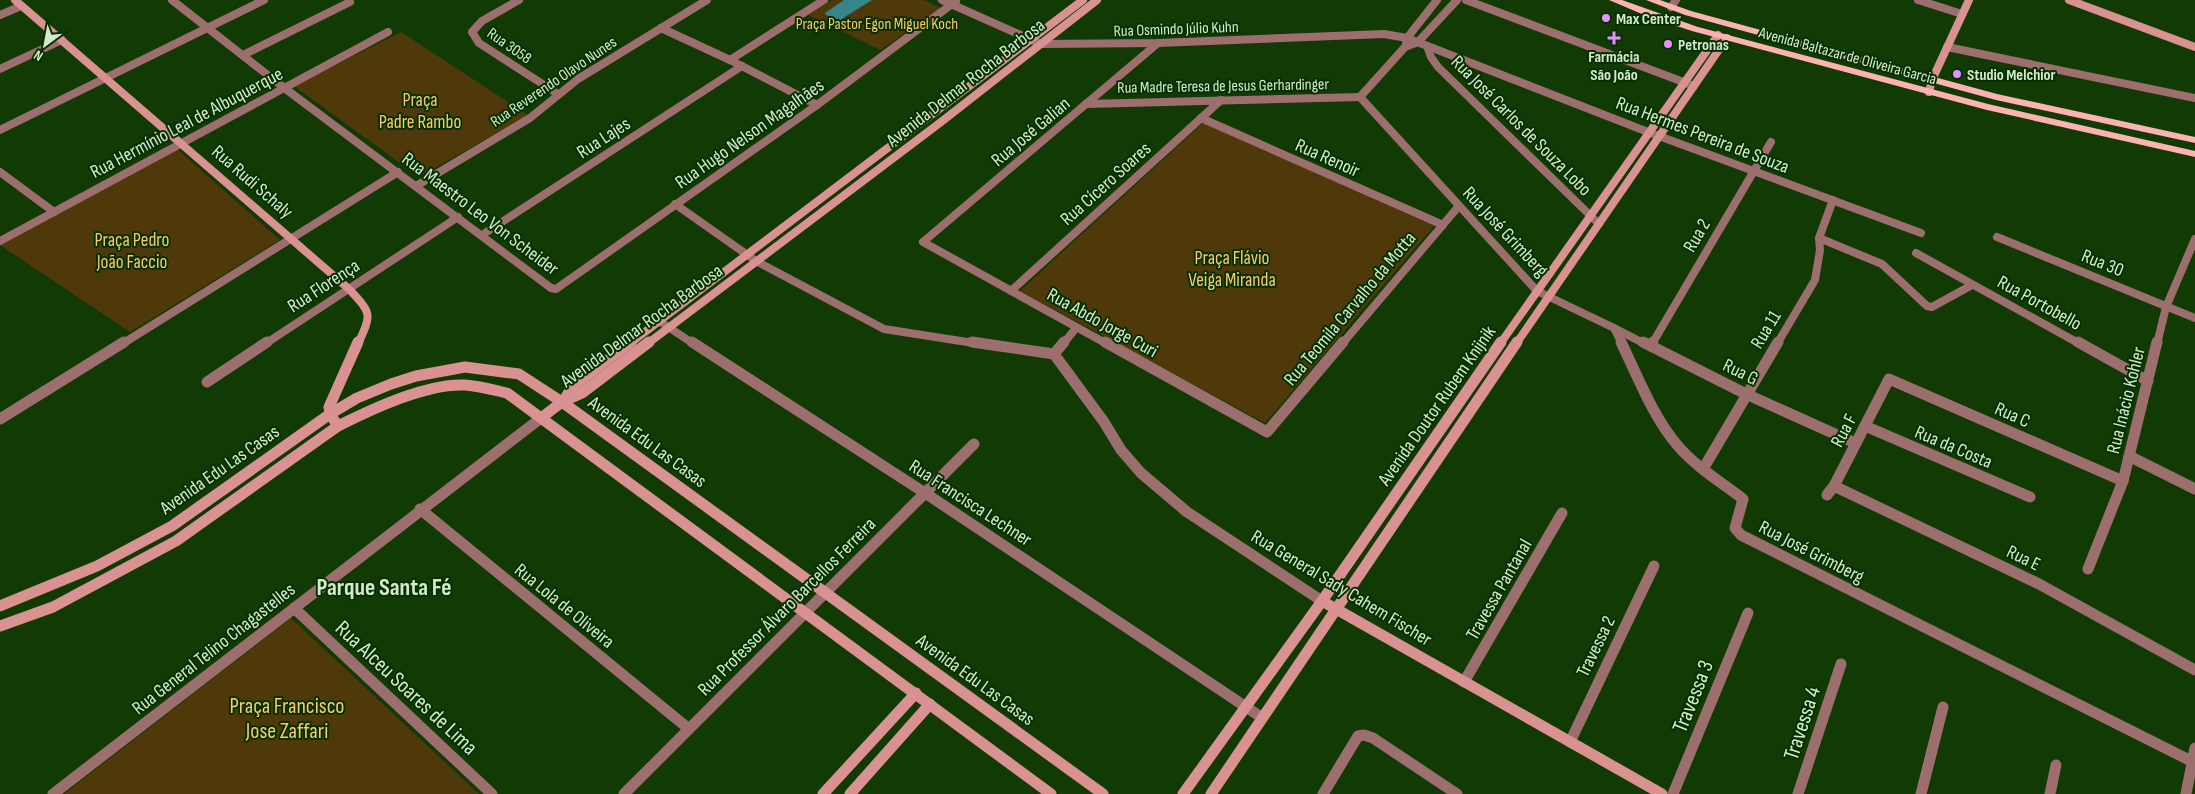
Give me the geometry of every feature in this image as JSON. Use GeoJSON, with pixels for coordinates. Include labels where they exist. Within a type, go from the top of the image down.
{"type":"FeatureCollection","features":[{"type":"Feature","properties":{"kind":"main road","name":"Avenida Baltazar de Oliveira Garcia"},"geometry":{"type":"LineString","coordinates":[[1614,0],[1659,18],[1929,92],[2062,126],[2195,154]]}},
{"type":"Feature","properties":{"kind":"main road","name":"Avenida Baltazar de Oliveira Garcia"},"geometry":{"type":"LineString","coordinates":[[1651,0],[1674,4],[1932,80],[2074,115],[2195,140]]}},
{"type":"Feature","properties":{"kind":"street","name":"Rua Maestro Leo Von Scheider"},"geometry":{"type":"LineString","coordinates":[[172,0],[283,88],[551,288],[556,289]]}},
{"type":"Feature","properties":{"kind":"street"},"geometry":{"type":"LineString","coordinates":[[0,130],[264,0]]}},
{"type":"Feature","properties":{"kind":"street","name":"Rua 3058"},"geometry":{"type":"LineString","coordinates":[[520,0],[482,20],[472,32],[479,44],[558,94]]}},
{"type":"Feature","properties":{"kind":"street","name":"Rua Reverendo Olavo Nunes"},"geometry":{"type":"LineString","coordinates":[[416,186],[530,118],[558,94],[597,66],[707,0]]}},
{"type":"Feature","properties":{"kind":"street"},"geometry":{"type":"LineString","coordinates":[[730,60],[824,0]]}},
{"type":"Feature","properties":{"kind":"street","name":"Rua Osmindo Júlio Kuhn"},"geometry":{"type":"LineString","coordinates":[[942,0],[955,2],[1037,42],[1158,43],[1384,34],[1418,42]]}},
{"type":"Feature","properties":{"kind":"street","name":"Avenida Delmar Rocha Barbosa"},"geometry":{"type":"LineString","coordinates":[[562,402],[582,393],[756,261],[1037,42],[1083,0]]}},
{"type":"Feature","properties":{"kind":"street","name":"Avenida Delmar Rocha Barbosa"},"geometry":{"type":"LineString","coordinates":[[562,402],[572,387],[745,255],[1097,0]]}},
{"type":"Feature","properties":{"kind":"street"},"geometry":{"type":"LineString","coordinates":[[1405,47],[1407,38],[1437,0]]}},
{"type":"Feature","properties":{"kind":"street"},"geometry":{"type":"LineString","coordinates":[[1360,97],[1405,47],[1418,42],[1457,0]]}},
{"type":"Feature","properties":{"kind":"street"},"geometry":{"type":"LineString","coordinates":[[1470,0],[1689,84]]}},
{"type":"Feature","properties":{"kind":"street"},"geometry":{"type":"LineString","coordinates":[[1918,0],[1962,14]]}},
{"type":"Feature","properties":{"kind":"street"},"geometry":{"type":"LineString","coordinates":[[1929,92],[1932,80],[1969,0]]}},
{"type":"Feature","properties":{"kind":"street"},"geometry":{"type":"LineString","coordinates":[[2069,0],[2195,48]]}},
{"type":"Feature","properties":{"kind":"street"},"geometry":{"type":"LineString","coordinates":[[243,55],[350,2]]}},
{"type":"Feature","properties":{"kind":"street","name":"Rua Hugo Nelson Magalhães"},"geometry":{"type":"LineString","coordinates":[[556,289],[817,105],[955,2]]}},
{"type":"Feature","properties":{"kind":"street"},"geometry":{"type":"LineString","coordinates":[[0,16],[18,3]]}},
{"type":"Feature","properties":{"kind":"street","name":"Rua Rudi Schaly"},"geometry":{"type":"LineString","coordinates":[[18,3],[292,238],[350,289],[364,305],[368,313],[368,321],[331,399],[330,414]]}},
{"type":"Feature","properties":{"kind":"street"},"geometry":{"type":"LineString","coordinates":[[661,28],[730,60],[817,105]]}},
{"type":"Feature","properties":{"kind":"street","name":"Rua Hermínio Leal de Albuquerque"},"geometry":{"type":"LineString","coordinates":[[0,241],[388,32]]}},
{"type":"Feature","properties":{"kind":"street","name":"Avenida Doutor Rubem Knijnik"},"geometry":{"type":"LineString","coordinates":[[1211,794],[1416,489],[1659,136],[1689,84],[1722,36]]}},
{"type":"Feature","properties":{"kind":"street"},"geometry":{"type":"LineString","coordinates":[[0,69],[62,40]]}},
{"type":"Feature","properties":{"kind":"street","name":"Rua Hermes Pereira de Souza"},"geometry":{"type":"LineString","coordinates":[[1418,42],[1648,132],[1921,233]]}},
{"type":"Feature","properties":{"kind":"street","name":"Rua José Galian"},"geometry":{"type":"LineString","coordinates":[[923,242],[1158,43]]}},
{"type":"Feature","properties":{"kind":"street","name":"Rua José Carlos de Souza Lobo"},"geometry":{"type":"LineString","coordinates":[[1427,46],[1438,67],[1599,224]]}},
{"type":"Feature","properties":{"kind":"street"},"geometry":{"type":"LineString","coordinates":[[1947,47],[2195,98]]}},
{"type":"Feature","properties":{"kind":"street","name":"Rua Lajes"},"geometry":{"type":"LineString","coordinates":[[482,235],[742,66]]}},
{"type":"Feature","properties":{"kind":"street","name":"Avenida Doutor Rubem Knijnik"},"geometry":{"type":"LineString","coordinates":[[1183,794],[1247,708],[1648,132],[1689,84]]}},
{"type":"Feature","properties":{"kind":"street","name":"Rua Madre Teresa de Jesus Gerhardinger"},"geometry":{"type":"LineString","coordinates":[[1086,104],[1360,97]]}},
{"type":"Feature","properties":{"kind":"street","name":"Rua José Grimberg"},"geometry":{"type":"LineString","coordinates":[[1360,97],[1458,207],[1537,291],[1614,328],[1661,422],[1678,446],[1703,469],[1744,499],[1735,528],[1741,536],[2193,762]]}},
{"type":"Feature","properties":{"kind":"street","name":"Rua Cícero Soares"},"geometry":{"type":"LineString","coordinates":[[1011,291],[1105,203],[1220,100]]}},
{"type":"Feature","properties":{"kind":"street","name":"Rua Renoir"},"geometry":{"type":"LineString","coordinates":[[1201,118],[1443,225]]}},
{"type":"Feature","properties":{"kind":"street","name":"Rua 2"},"geometry":{"type":"LineString","coordinates":[[1651,346],[1753,171],[1772,142]]}},
{"type":"Feature","properties":{"kind":"street"},"geometry":{"type":"LineString","coordinates":[[0,172],[54,212]]}},
{"type":"Feature","properties":{"kind":"street"},"geometry":{"type":"LineString","coordinates":[[0,419],[398,172]]}},
{"type":"Feature","properties":{"kind":"street","name":"Rua 11"},"geometry":{"type":"LineString","coordinates":[[1703,469],[1815,280],[1820,250],[1819,238],[1833,200]]}},
{"type":"Feature","properties":{"kind":"street"},"geometry":{"type":"LineString","coordinates":[[675,204],[745,255],[884,329],[1054,354],[1076,328]]}},
{"type":"Feature","properties":{"kind":"street","name":"Rua Teomila Carvalho da Motta"},"geometry":{"type":"LineString","coordinates":[[1267,432],[1458,207]]}},
{"type":"Feature","properties":{"kind":"street","name":"Rua Florença"},"geometry":{"type":"LineString","coordinates":[[207,382],[458,217]]}},
{"type":"Feature","properties":{"kind":"street","name":"Rua 30"},"geometry":{"type":"LineString","coordinates":[[1997,237],[2195,318]]}},
{"type":"Feature","properties":{"kind":"street"},"geometry":{"type":"LineString","coordinates":[[1819,238],[1882,264],[1927,306],[1932,307],[1972,285]]}},
{"type":"Feature","properties":{"kind":"street","name":"Rua Inácio Kohler"},"geometry":{"type":"LineString","coordinates":[[2088,569],[2123,481],[2166,306],[2195,239]]}},
{"type":"Feature","properties":{"kind":"street","name":"Rua Abdo Jorge Curi"},"geometry":{"type":"LineString","coordinates":[[923,242],[1267,432]]}},
{"type":"Feature","properties":{"kind":"street","name":"Rua Portobello"},"geometry":{"type":"LineString","coordinates":[[1916,253],[2148,381]]}},
{"type":"Feature","properties":{"kind":"street","name":"Rua Francisca Lechner"},"geometry":{"type":"LineString","coordinates":[[659,321],[1105,611],[1261,717]]}},
{"type":"Feature","properties":{"kind":"street","name":"Rua G"},"geometry":{"type":"LineString","coordinates":[[1614,328],[1746,394],[1855,443]]}},
{"type":"Feature","properties":{"kind":"street","name":"Rua General Sady Cahem Fischer"},"geometry":{"type":"LineString","coordinates":[[1054,354],[1104,422],[1121,450],[1141,473],[1187,512],[1335,609],[1662,794]]}},
{"type":"Feature","properties":{"kind":"street","name":"Avenida Edu Las Casas"},"geometry":{"type":"LineString","coordinates":[[0,606],[97,566],[144,542],[199,508],[330,414],[357,398],[416,376],[465,367],[519,374],[562,402],[1103,794]]}},
{"type":"Feature","properties":{"kind":"street","name":"Rua F"},"geometry":{"type":"LineString","coordinates":[[1827,496],[1834,486],[1889,379]]}},
{"type":"Feature","properties":{"kind":"street","name":"Rua C"},"geometry":{"type":"LineString","coordinates":[[1889,379],[2123,481]]}},
{"type":"Feature","properties":{"kind":"street","name":"Avenida Edu Las Casas"},"geometry":{"type":"LineString","coordinates":[[0,626],[53,607],[148,557],[208,520],[338,426],[362,414],[411,395],[464,385],[507,392],[1051,794]]}},
{"type":"Feature","properties":{"kind":"street"},"geometry":{"type":"LineString","coordinates":[[1464,394],[1477,400]]}},
{"type":"Feature","properties":{"kind":"street","name":"Rua General Telino Chagastelles"},"geometry":{"type":"LineString","coordinates":[[53,794],[420,509],[562,402]]}},
{"type":"Feature","properties":{"kind":"street"},"geometry":{"type":"LineString","coordinates":[[330,414],[338,426]]}},
{"type":"Feature","properties":{"kind":"street","name":"Rua da Costa"},"geometry":{"type":"LineString","coordinates":[[1865,426],[2030,497]]}},
{"type":"Feature","properties":{"kind":"street","name":"Rua Professor Álvaro Barcellos Ferreira"},"geometry":{"type":"LineString","coordinates":[[624,794],[974,444]]}},
{"type":"Feature","properties":{"kind":"street"},"geometry":{"type":"LineString","coordinates":[[2130,456],[2195,489]]}},
{"type":"Feature","properties":{"kind":"street"},"geometry":{"type":"LineString","coordinates":[[1403,483],[1416,489]]}},
{"type":"Feature","properties":{"kind":"street","name":"Rua E"},"geometry":{"type":"LineString","coordinates":[[1834,486],[2039,584],[2195,670]]}},
{"type":"Feature","properties":{"kind":"street","name":"Rua Lola de Oliveira"},"geometry":{"type":"LineString","coordinates":[[420,509],[688,729]]}},
{"type":"Feature","properties":{"kind":"street","name":"Travessa Pantanal"},"geometry":{"type":"LineString","coordinates":[[1464,682],[1562,513]]}},
{"type":"Feature","properties":{"kind":"street"},"geometry":{"type":"LineString","coordinates":[[144,542],[148,557]]}},
{"type":"Feature","properties":{"kind":"street","name":"Travessa 2"},"geometry":{"type":"LineString","coordinates":[[1570,742],[1654,566]]}},
{"type":"Feature","properties":{"kind":"street","name":"Rua Alceu Soares de Lima"},"geometry":{"type":"LineString","coordinates":[[294,608],[492,794]]}},
{"type":"Feature","properties":{"kind":"street","name":"Travessa 3"},"geometry":{"type":"LineString","coordinates":[[1673,794],[1748,613]]}},
{"type":"Feature","properties":{"kind":"street","name":"Travessa 4"},"geometry":{"type":"LineString","coordinates":[[1798,794],[1841,664]]}},
{"type":"Feature","properties":{"kind":"street"},"geometry":{"type":"LineString","coordinates":[[823,794],[916,693]]}},
{"type":"Feature","properties":{"kind":"street"},"geometry":{"type":"LineString","coordinates":[[850,794],[930,704]]}},
{"type":"Feature","properties":{"kind":"street"},"geometry":{"type":"LineString","coordinates":[[1921,794],[1944,707]]}},
{"type":"Feature","properties":{"kind":"street"},"geometry":{"type":"LineString","coordinates":[[1323,794],[1358,736],[1364,735],[1372,738],[1457,794]]}},
{"type":"Feature","properties":{"kind":"street"},"geometry":{"type":"LineString","coordinates":[[2186,794],[2195,748]]}},
{"type":"Feature","properties":{"kind":"street"},"geometry":{"type":"LineString","coordinates":[[2050,794],[2056,765]]}},
{"type":"Feature","properties":{"kind":"green space","name":"Praça Pastor Egon Miguel Koch"},"geometry":{"type":"Polygon","coordinates":[[[832,0],[924,0],[941,8],[880,50],[808,15],[832,0]]]}},
{"type":"Feature","properties":{"kind":"green space","name":"Praça Padre Rambo"},"geometry":{"type":"Polygon","coordinates":[[[401,32],[528,115],[419,177],[294,86],[401,32]]]}},
{"type":"Feature","properties":{"kind":"green space","name":"Praça Flávio Veiga Miranda"},"geometry":{"type":"Polygon","coordinates":[[[1203,123],[1434,226],[1265,423],[1020,291],[1203,123]]]}},
{"type":"Feature","properties":{"kind":"green space","name":"Praça Pedro João Faccio"},"geometry":{"type":"Polygon","coordinates":[[[177,149],[280,240],[130,332],[0,245],[177,149]]]}},
{"type":"Feature","properties":{"kind":"green space","name":"Praça Francisco Jose Zaffari"},"geometry":{"type":"Polygon","coordinates":[[[291,618],[479,794],[64,794],[291,618]]]}},
{"type":"Feature","properties":{"kind":"water"},"geometry":{"type":"Polygon","coordinates":[[[844,0],[872,0],[840,20],[826,15],[825,13],[844,0]]]}},
{"type":"Feature","properties":{"kind":"place","name":"Max Center"},"geometry":{"type":"Point","coordinates":[1606,18]}},
{"type":"Feature","properties":{"kind":"place","name":"Farmácia São João"},"geometry":{"type":"Point","coordinates":[1614,38]}},
{"type":"Feature","properties":{"kind":"place","name":"Petronas"},"geometry":{"type":"Point","coordinates":[1668,44]}},
{"type":"Feature","properties":{"kind":"place","name":"Studio Melchior"},"geometry":{"type":"Point","coordinates":[1957,74]}},
{"type":"Feature","properties":{"kind":"district","name":"Parque Santa Fé"},"geometry":{"type":"Point","coordinates":[384,587]}}]}
